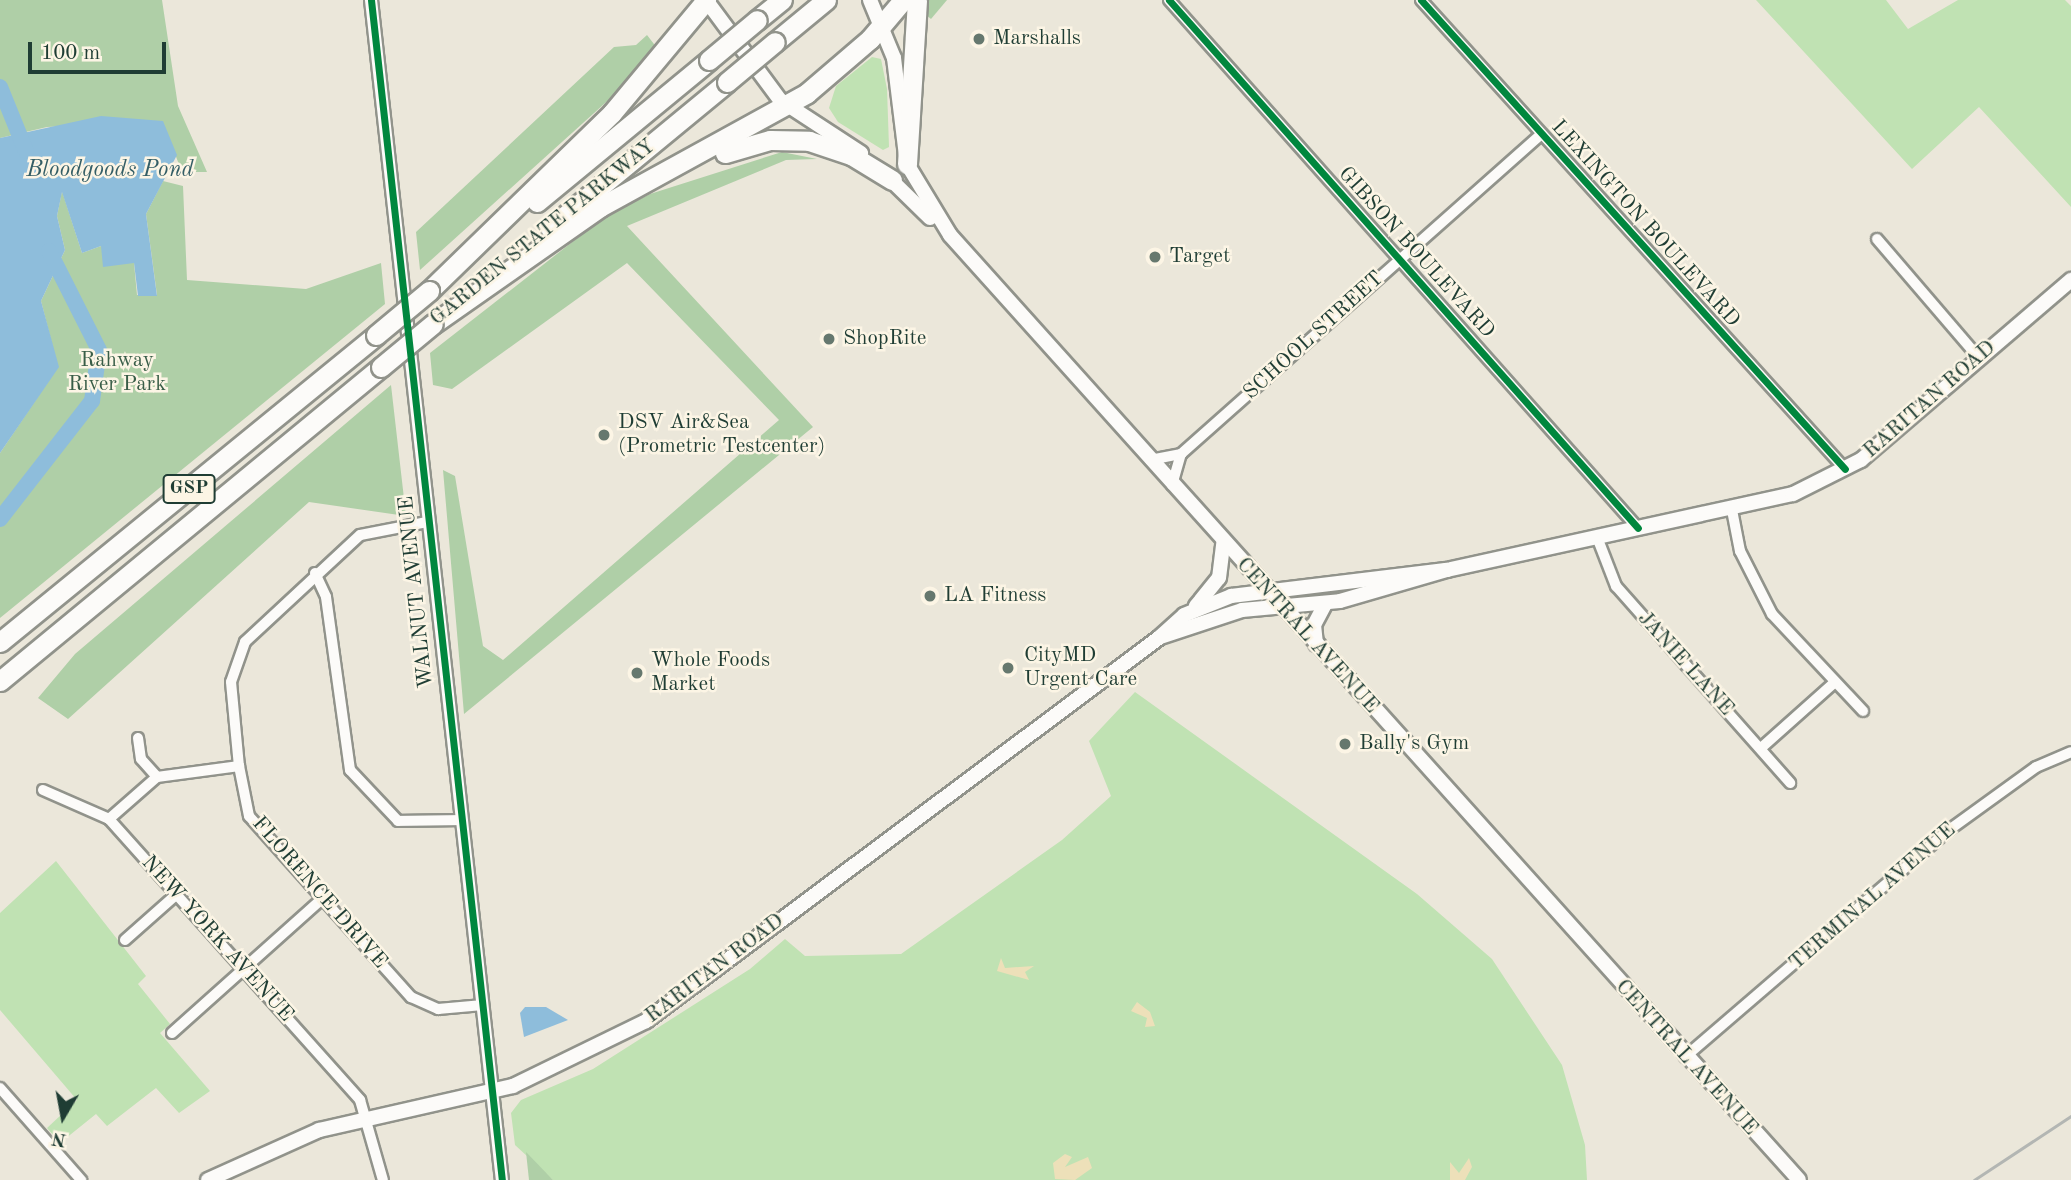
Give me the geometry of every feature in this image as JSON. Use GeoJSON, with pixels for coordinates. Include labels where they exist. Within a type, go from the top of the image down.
{"type":"FeatureCollection","features":[{"type":"Feature","properties":{"kind":"highway"},"geometry":{"type":"LineString","coordinates":[[429,291],[620,104],[706,0]]}},
{"type":"Feature","properties":{"kind":"highway","name":"GARDEN STATE PARKWAY"},"geometry":{"type":"LineString","coordinates":[[0,642],[782,0]]}},
{"type":"Feature","properties":{"kind":"highway","name":"GARDEN STATE PARKWAY"},"geometry":{"type":"LineString","coordinates":[[0,681],[826,0]]}},
{"type":"Feature","properties":{"kind":"highway"},"geometry":{"type":"LineString","coordinates":[[433,324],[600,207],[787,107],[883,26],[903,0]]}},
{"type":"Feature","properties":{"kind":"highway"},"geometry":{"type":"LineString","coordinates":[[907,164],[917,0]]}},
{"type":"Feature","properties":{"kind":"highway"},"geometry":{"type":"LineString","coordinates":[[690,161],[752,143],[793,139],[842,151],[892,180]]}},
{"type":"Feature","properties":{"kind":"main road","name":"CENTRAL AVENUE"},"geometry":{"type":"LineString","coordinates":[[706,0],[787,107],[892,180],[959,246],[1685,1057],[1799,1180]]}},
{"type":"Feature","properties":{"kind":"main road","name":"CENTRAL AVENUE"},"geometry":{"type":"LineString","coordinates":[[870,0],[883,26],[896,67],[907,164],[959,246]]}},
{"type":"Feature","properties":{"kind":"main road","name":"RARITAN ROAD"},"geometry":{"type":"LineString","coordinates":[[1160,637],[1232,613],[1325,604],[1447,570],[1732,510],[1793,494],[1846,469],[2071,280]]}},
{"type":"Feature","properties":{"kind":"main road"},"geometry":{"type":"LineString","coordinates":[[1191,611],[1219,578],[1223,543]]}},
{"type":"Feature","properties":{"kind":"main road","name":"RARITAN ROAD"},"geometry":{"type":"LineString","coordinates":[[208,1180],[277,1145],[369,1116],[493,1093],[646,1021],[1160,637],[1191,611],[1268,591],[1447,570]]}},
{"type":"Feature","properties":{"kind":"main road"},"geometry":{"type":"LineString","coordinates":[[1315,644],[1314,625],[1325,604]]}},
{"type":"Feature","properties":{"kind":"street","name":"WALNUT AVENUE"},"geometry":{"type":"LineString","coordinates":[[371,0],[502,1180]]}},
{"type":"Feature","properties":{"kind":"street","name":"GIBSON BOULEVARD"},"geometry":{"type":"LineString","coordinates":[[1169,0],[1638,528]]}},
{"type":"Feature","properties":{"kind":"street","name":"LEXINGTON BOULEVARD"},"geometry":{"type":"LineString","coordinates":[[1421,0],[1846,469]]}},
{"type":"Feature","properties":{"kind":"street","name":"SCHOOL STREET"},"geometry":{"type":"LineString","coordinates":[[1181,454],[1542,134]]}},
{"type":"Feature","properties":{"kind":"street"},"geometry":{"type":"LineString","coordinates":[[1877,239],[1979,358]]}},
{"type":"Feature","properties":{"kind":"street"},"geometry":{"type":"LineString","coordinates":[[1150,460],[1181,454],[1172,485]]}},
{"type":"Feature","properties":{"kind":"street"},"geometry":{"type":"LineString","coordinates":[[1732,510],[1740,551],[1772,614],[1863,712]]}},
{"type":"Feature","properties":{"kind":"street","name":"FLORENCE DRIVE"},"geometry":{"type":"LineString","coordinates":[[427,522],[366,532],[315,573],[250,636],[235,661],[239,766],[249,816],[322,899],[424,1007],[483,1006]]}},
{"type":"Feature","properties":{"kind":"street","name":"JANIE LANE"},"geometry":{"type":"LineString","coordinates":[[1597,537],[1616,586],[1790,783]]}},
{"type":"Feature","properties":{"kind":"street"},"geometry":{"type":"LineString","coordinates":[[315,573],[326,597],[350,770],[398,821],[460,820]]}},
{"type":"Feature","properties":{"kind":"street"},"geometry":{"type":"LineString","coordinates":[[1761,748],[1834,683]]}},
{"type":"Feature","properties":{"kind":"street"},"geometry":{"type":"LineString","coordinates":[[138,738],[141,760],[157,777]]}},
{"type":"Feature","properties":{"kind":"street","name":"TERMINAL AVENUE"},"geometry":{"type":"LineString","coordinates":[[1685,1057],[1949,830],[2036,767],[2071,752]]}},
{"type":"Feature","properties":{"kind":"street"},"geometry":{"type":"LineString","coordinates":[[109,819],[157,777],[239,766]]}},
{"type":"Feature","properties":{"kind":"street","name":"NEW YORK AVENUE"},"geometry":{"type":"LineString","coordinates":[[43,790],[109,819],[243,968],[369,1116]]}},
{"type":"Feature","properties":{"kind":"street"},"geometry":{"type":"LineString","coordinates":[[125,940],[177,894]]}},
{"type":"Feature","properties":{"kind":"street"},"geometry":{"type":"LineString","coordinates":[[172,1033],[322,899]]}},
{"type":"Feature","properties":{"kind":"street"},"geometry":{"type":"LineString","coordinates":[[0,1088],[81,1180]]}},
{"type":"Feature","properties":{"kind":"street"},"geometry":{"type":"LineString","coordinates":[[369,1116],[383,1180]]}},
{"type":"Feature","properties":{"kind":"green space"},"geometry":{"type":"Polygon","coordinates":[[[0,0],[162,0],[178,106],[207,172],[182,172],[162,121],[47,127],[0,138],[0,0]]]}},
{"type":"Feature","properties":{"kind":"green space"},"geometry":{"type":"Polygon","coordinates":[[[923,0],[947,0],[931,19],[920,10],[923,0]]]}},
{"type":"Feature","properties":{"kind":"green space"},"geometry":{"type":"Polygon","coordinates":[[[1756,0],[1886,0],[1908,29],[1958,0],[2065,0],[2071,6],[2071,207],[1979,107],[1912,169],[1756,0]]]}},
{"type":"Feature","properties":{"kind":"green space"},"geometry":{"type":"Polygon","coordinates":[[[647,35],[657,48],[624,86],[420,270],[416,232],[614,47],[636,45],[647,35]]]}},
{"type":"Feature","properties":{"kind":"green space"},"geometry":{"type":"Polygon","coordinates":[[[872,57],[881,59],[887,89],[889,147],[883,150],[838,122],[829,108],[836,86],[872,57]]]}},
{"type":"Feature","properties":{"kind":"green space"},"geometry":{"type":"Polygon","coordinates":[[[782,152],[817,159],[786,160],[627,226],[813,427],[464,714],[443,470],[455,476],[483,646],[503,660],[779,420],[627,263],[452,389],[433,385],[430,353],[603,218],[650,194],[782,152]]]}},
{"type":"Feature","properties":{"kind":"green space","name":"Rahway River Park"},"geometry":{"type":"Polygon","coordinates":[[[163,181],[183,186],[187,280],[306,289],[381,263],[385,304],[0,618],[0,453],[58,367],[41,301],[65,250],[57,216],[62,191],[82,253],[101,246],[134,263],[137,295],[157,295],[146,214],[163,181]]]}},
{"type":"Feature","properties":{"kind":"green space"},"geometry":{"type":"Polygon","coordinates":[[[391,385],[406,516],[309,502],[68,719],[38,698],[75,654],[391,385]]]}},
{"type":"Feature","properties":{"kind":"green space"},"geometry":{"type":"Polygon","coordinates":[[[1135,692],[1417,894],[1492,959],[1562,1065],[1585,1145],[1587,1180],[553,1180],[515,1145],[511,1113],[521,1100],[593,1069],[750,969],[785,939],[805,956],[901,954],[1062,840],[1111,796],[1089,741],[1135,692]]]}},
{"type":"Feature","properties":{"kind":"green space"},"geometry":{"type":"Polygon","coordinates":[[[56,861],[146,976],[138,984],[170,1024],[160,1033],[210,1091],[179,1113],[156,1088],[107,1126],[96,1114],[60,1143],[47,1128],[77,1100],[0,1010],[0,913],[56,861]]]}},
{"type":"Feature","properties":{"kind":"green space"},"geometry":{"type":"Polygon","coordinates":[[[526,1152],[553,1180],[529,1180],[526,1152]]]}},
{"type":"Feature","properties":{"kind":"sand"},"geometry":{"type":"Polygon","coordinates":[[[1001,958],[1005,968],[1034,966],[1025,972],[1029,980],[997,971],[1001,958]]]}},
{"type":"Feature","properties":{"kind":"sand"},"geometry":{"type":"Polygon","coordinates":[[[1137,1002],[1150,1012],[1155,1026],[1145,1027],[1147,1018],[1131,1011],[1137,1002]]]}},
{"type":"Feature","properties":{"kind":"sand"},"geometry":{"type":"Polygon","coordinates":[[[1065,1154],[1072,1157],[1065,1167],[1088,1157],[1092,1168],[1075,1180],[1055,1179],[1053,1163],[1065,1154]]]}},
{"type":"Feature","properties":{"kind":"sand"},"geometry":{"type":"Polygon","coordinates":[[[1469,1158],[1472,1167],[1465,1180],[1450,1180],[1450,1162],[1459,1173],[1469,1158]]]}},
{"type":"Feature","properties":{"kind":"water","name":"Bloodgoods Pond"},"geometry":{"type":"Polygon","coordinates":[[[101,116],[163,121],[177,155],[146,214],[157,296],[138,296],[134,263],[103,267],[101,246],[82,253],[62,192],[57,216],[65,250],[41,301],[59,367],[0,453],[0,138],[101,116]]]}},
{"type":"Feature","properties":{"kind":"water"},"geometry":{"type":"Polygon","coordinates":[[[525,1007],[546,1007],[568,1020],[524,1037],[520,1013],[525,1007]]]}},
{"type":"Feature","properties":{"kind":"waterway"},"geometry":{"type":"LineString","coordinates":[[0,87],[26,151]]}},
{"type":"Feature","properties":{"kind":"waterway"},"geometry":{"type":"LineString","coordinates":[[0,519],[92,401],[99,350],[49,251]]}},
{"type":"Feature","properties":{"kind":"railway"},"geometry":{"type":"LineString","coordinates":[[1974,1180],[2071,1116]]}},
{"type":"Feature","properties":{"kind":"cycle path"},"geometry":{"type":"LineString","coordinates":[[371,0],[502,1180]]}},
{"type":"Feature","properties":{"kind":"cycle path"},"geometry":{"type":"LineString","coordinates":[[1169,0],[1638,528]]}},
{"type":"Feature","properties":{"kind":"cycle path"},"geometry":{"type":"LineString","coordinates":[[1421,0],[1845,469]]}},
{"type":"Feature","properties":{"kind":"place","name":"Marshalls"},"geometry":{"type":"Point","coordinates":[979,39]}},
{"type":"Feature","properties":{"kind":"place","name":"Target"},"geometry":{"type":"Point","coordinates":[1155,257]}},
{"type":"Feature","properties":{"kind":"place","name":"ShopRite"},"geometry":{"type":"Point","coordinates":[829,339]}},
{"type":"Feature","properties":{"kind":"place","name":"DSV Air&Sea (Prometric Testcenter)"},"geometry":{"type":"Point","coordinates":[604,435]}},
{"type":"Feature","properties":{"kind":"place","name":"LA Fitness"},"geometry":{"type":"Point","coordinates":[930,596]}},
{"type":"Feature","properties":{"kind":"place","name":"CityMD Urgent Care"},"geometry":{"type":"Point","coordinates":[1008,668]}},
{"type":"Feature","properties":{"kind":"place","name":"Whole Foods Market"},"geometry":{"type":"Point","coordinates":[637,673]}},
{"type":"Feature","properties":{"kind":"place","name":"Bally's Gym"},"geometry":{"type":"Point","coordinates":[1345,744]}}]}
